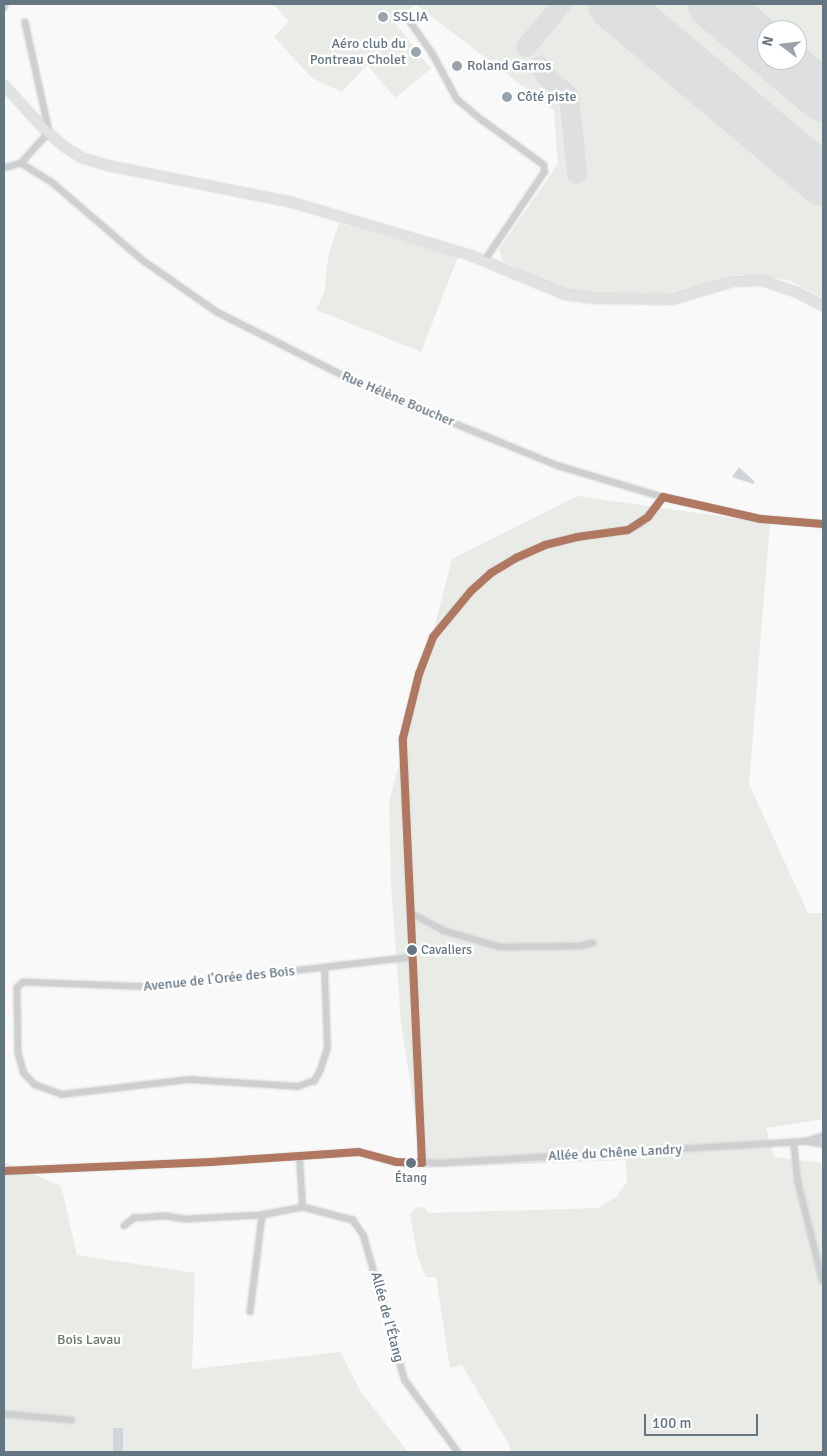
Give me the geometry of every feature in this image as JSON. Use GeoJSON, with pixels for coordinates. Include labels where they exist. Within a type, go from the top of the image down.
{"type":"FeatureCollection","features":[{"type":"Feature","properties":{"kind":"street"},"geometry":{"type":"LineString","coordinates":[[4,8],[5,4]]}},
{"type":"Feature","properties":{"kind":"street"},"geometry":{"type":"LineString","coordinates":[[409,20],[433,54],[457,99],[544,164],[545,172],[484,260]]}},
{"type":"Feature","properties":{"kind":"street"},"geometry":{"type":"LineString","coordinates":[[25,23],[48,132]]}},
{"type":"Feature","properties":{"kind":"street"},"geometry":{"type":"LineString","coordinates":[[4,86],[48,132],[81,157],[107,165],[292,202],[484,260],[564,294],[593,298],[672,299],[722,284],[745,280],[762,280],[777,284],[823,306]]}},
{"type":"Feature","properties":{"kind":"street"},"geometry":{"type":"LineString","coordinates":[[4,168],[21,163],[48,132]]}},
{"type":"Feature","properties":{"kind":"street","name":"Rue Hélène Boucher"},"geometry":{"type":"LineString","coordinates":[[21,163],[52,182],[144,261],[217,312],[366,387],[560,466],[664,497],[761,519],[823,524]]}},
{"type":"Feature","properties":{"kind":"street"},"geometry":{"type":"LineString","coordinates":[[422,1163],[403,738],[419,674],[433,637],[471,591],[491,572],[544,545],[577,537],[628,530],[648,517],[664,497]]}},
{"type":"Feature","properties":{"kind":"street"},"geometry":{"type":"LineString","coordinates":[[411,913],[445,931],[500,947],[580,946],[593,943]]}},
{"type":"Feature","properties":{"kind":"street","name":"Avenue de l’Orée des Bois"},"geometry":{"type":"LineString","coordinates":[[325,968],[328,1048],[322,1070],[314,1081],[298,1087],[189,1080],[62,1094],[35,1085],[24,1074],[18,1053],[17,988],[23,982],[155,987],[412,957]]}},
{"type":"Feature","properties":{"kind":"street","name":"Allée du Chêne Landry"},"geometry":{"type":"LineString","coordinates":[[4,1171],[359,1152],[396,1162],[422,1163],[794,1142],[807,1141],[823,1136]]}},
{"type":"Feature","properties":{"kind":"street","name":"Allée du Chêne Landry"},"geometry":{"type":"LineString","coordinates":[[807,1141],[823,1144]]}},
{"type":"Feature","properties":{"kind":"street"},"geometry":{"type":"LineString","coordinates":[[794,1142],[798,1181],[823,1281]]}},
{"type":"Feature","properties":{"kind":"street"},"geometry":{"type":"LineString","coordinates":[[124,1226],[134,1218],[166,1216],[185,1219],[262,1215],[303,1207],[300,1156]]}},
{"type":"Feature","properties":{"kind":"street","name":"Allée de l’Étang"},"geometry":{"type":"LineString","coordinates":[[303,1207],[343,1216],[353,1220],[360,1228],[380,1286],[405,1380],[458,1452]]}},
{"type":"Feature","properties":{"kind":"street"},"geometry":{"type":"LineString","coordinates":[[250,1312],[262,1215]]}},
{"type":"Feature","properties":{"kind":"street"},"geometry":{"type":"LineString","coordinates":[[4,1414],[72,1420]]}},
{"type":"Feature","properties":{"kind":"green space"},"geometry":{"type":"Polygon","coordinates":[[[273,4],[415,4],[396,24],[431,69],[395,98],[367,65],[342,92],[312,78],[274,37],[289,21],[273,4]]]}},
{"type":"Feature","properties":{"kind":"green space"},"geometry":{"type":"Polygon","coordinates":[[[415,4],[823,4],[823,298],[789,280],[736,274],[677,294],[573,293],[549,285],[503,261],[499,249],[558,164],[554,110],[415,4]]]}},
{"type":"Feature","properties":{"kind":"green space"},"geometry":{"type":"Polygon","coordinates":[[[339,223],[458,257],[421,352],[316,310],[324,293],[329,252],[339,223]]]}},
{"type":"Feature","properties":{"kind":"green space"},"geometry":{"type":"Polygon","coordinates":[[[577,496],[770,523],[749,784],[808,913],[823,913],[823,1119],[766,1128],[774,1157],[823,1163],[823,1452],[511,1452],[510,1446],[462,1365],[450,1368],[436,1277],[426,1277],[418,1258],[410,1214],[419,1207],[425,1208],[428,1213],[598,1208],[616,1197],[627,1182],[626,1160],[423,1168],[401,1022],[391,883],[389,802],[452,559],[577,496]]]}},
{"type":"Feature","properties":{"kind":"green space","name":"Bois Lavau"},"geometry":{"type":"Polygon","coordinates":[[[4,1162],[61,1186],[77,1255],[195,1273],[192,1369],[340,1352],[361,1392],[408,1452],[4,1452],[4,1162]]]}},
{"type":"Feature","properties":{"kind":"shaded area"},"geometry":{"type":"Polygon","coordinates":[[[739,467],[755,482],[753,484],[732,477],[739,467]]]}},
{"type":"Feature","properties":{"kind":"shaded area"},"geometry":{"type":"Polygon","coordinates":[[[113,1428],[123,1428],[123,1452],[113,1452],[113,1428]]]}},
{"type":"Feature","properties":{"kind":"taxiway"},"geometry":{"type":"LineString","coordinates":[[526,47],[562,4]]}},
{"type":"Feature","properties":{"kind":"taxiway"},"geometry":{"type":"LineString","coordinates":[[540,66],[547,77],[569,96],[577,174]]}},
{"type":"Feature","properties":{"kind":"runway"},"geometry":{"type":"LineString","coordinates":[[613,4],[823,180]]}},
{"type":"Feature","properties":{"kind":"runway"},"geometry":{"type":"LineString","coordinates":[[713,4],[757,41]]}},
{"type":"Feature","properties":{"kind":"runway"},"geometry":{"type":"LineString","coordinates":[[792,70],[823,96]]}},
{"type":"Feature","properties":{"kind":"transit line"},"geometry":{"type":"LineString","coordinates":[[663,497],[761,519],[823,524]]}},
{"type":"Feature","properties":{"kind":"transit line"},"geometry":{"type":"LineString","coordinates":[[422,1163],[403,738],[419,674],[433,637],[471,591],[491,573],[516,558],[545,545],[577,537],[628,530],[648,517],[663,497]]}},
{"type":"Feature","properties":{"kind":"transit line"},"geometry":{"type":"LineString","coordinates":[[4,1171],[211,1162],[359,1152],[396,1162],[422,1163]]}},
{"type":"Feature","properties":{"kind":"place","name":"SSLIA"},"geometry":{"type":"Point","coordinates":[383,17]}},
{"type":"Feature","properties":{"kind":"place","name":"Aéro club du Pontreau Cholet"},"geometry":{"type":"Point","coordinates":[416,52]}},
{"type":"Feature","properties":{"kind":"place","name":"Roland Garros"},"geometry":{"type":"Point","coordinates":[457,66]}},
{"type":"Feature","properties":{"kind":"place","name":"Côté piste"},"geometry":{"type":"Point","coordinates":[507,97]}},
{"type":"Feature","properties":{"kind":"place","name":"Cavaliers"},"geometry":{"type":"Point","coordinates":[412,950]}},
{"type":"Feature","properties":{"kind":"place","name":"Étang"},"geometry":{"type":"Point","coordinates":[411,1163]}}]}
